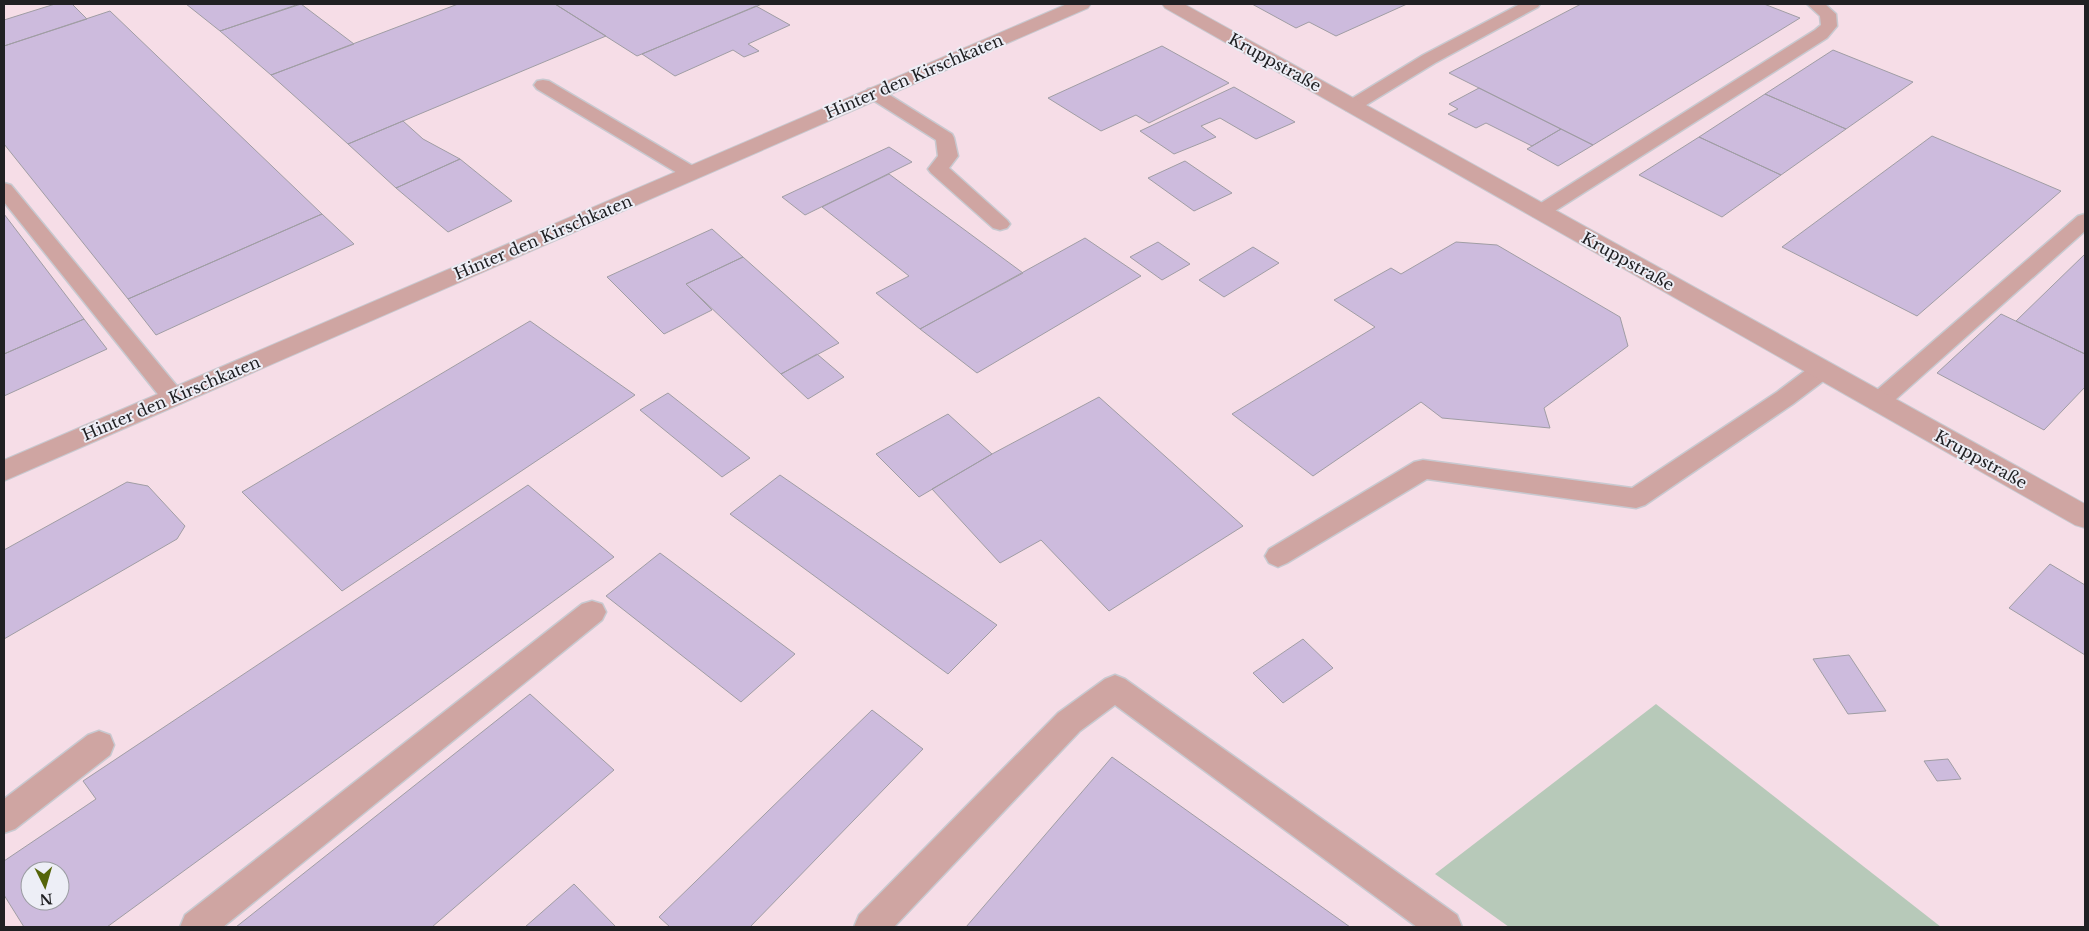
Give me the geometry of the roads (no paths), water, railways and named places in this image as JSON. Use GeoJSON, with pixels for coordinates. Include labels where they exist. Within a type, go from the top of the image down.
{"type":"FeatureCollection","features":[{"type":"Feature","properties":{"kind":"street","name":"Hinter den Kirschkaten"},"geometry":{"type":"LineString","coordinates":[[4,470],[1082,4]]}},
{"type":"Feature","properties":{"kind":"street","name":"Kruppstraße"},"geometry":{"type":"LineString","coordinates":[[1171,4],[1878,402],[2083,512]]}},
{"type":"Feature","properties":{"kind":"lane"},"geometry":{"type":"LineString","coordinates":[[1352,106],[1429,58],[1532,4]]}},
{"type":"Feature","properties":{"kind":"lane"},"geometry":{"type":"LineString","coordinates":[[1540,212],[1822,34],[1829,26],[1828,14],[1815,4]]}},
{"type":"Feature","properties":{"kind":"lane"},"geometry":{"type":"LineString","coordinates":[[542,85],[691,172]]}},
{"type":"Feature","properties":{"kind":"lane"},"geometry":{"type":"LineString","coordinates":[[874,93],[945,138],[948,156],[938,169],[1000,224]]}},
{"type":"Feature","properties":{"kind":"lane"},"geometry":{"type":"LineString","coordinates":[[4,189],[173,397]]}},
{"type":"Feature","properties":{"kind":"lane"},"geometry":{"type":"LineString","coordinates":[[1878,402],[2085,220]]}},
{"type":"Feature","properties":{"kind":"lane"},"geometry":{"type":"LineString","coordinates":[[1278,556],[1423,469],[1636,498],[1785,398],[1822,370]]}},
{"type":"Feature","properties":{"kind":"lane"},"geometry":{"type":"LineString","coordinates":[[197,927],[592,612]]}},
{"type":"Feature","properties":{"kind":"lane"},"geometry":{"type":"LineString","coordinates":[[871,927],[1068,722],[1115,688],[1445,927]]}},
{"type":"Feature","properties":{"kind":"lane"},"geometry":{"type":"LineString","coordinates":[[4,818],[99,745]]}}]}
